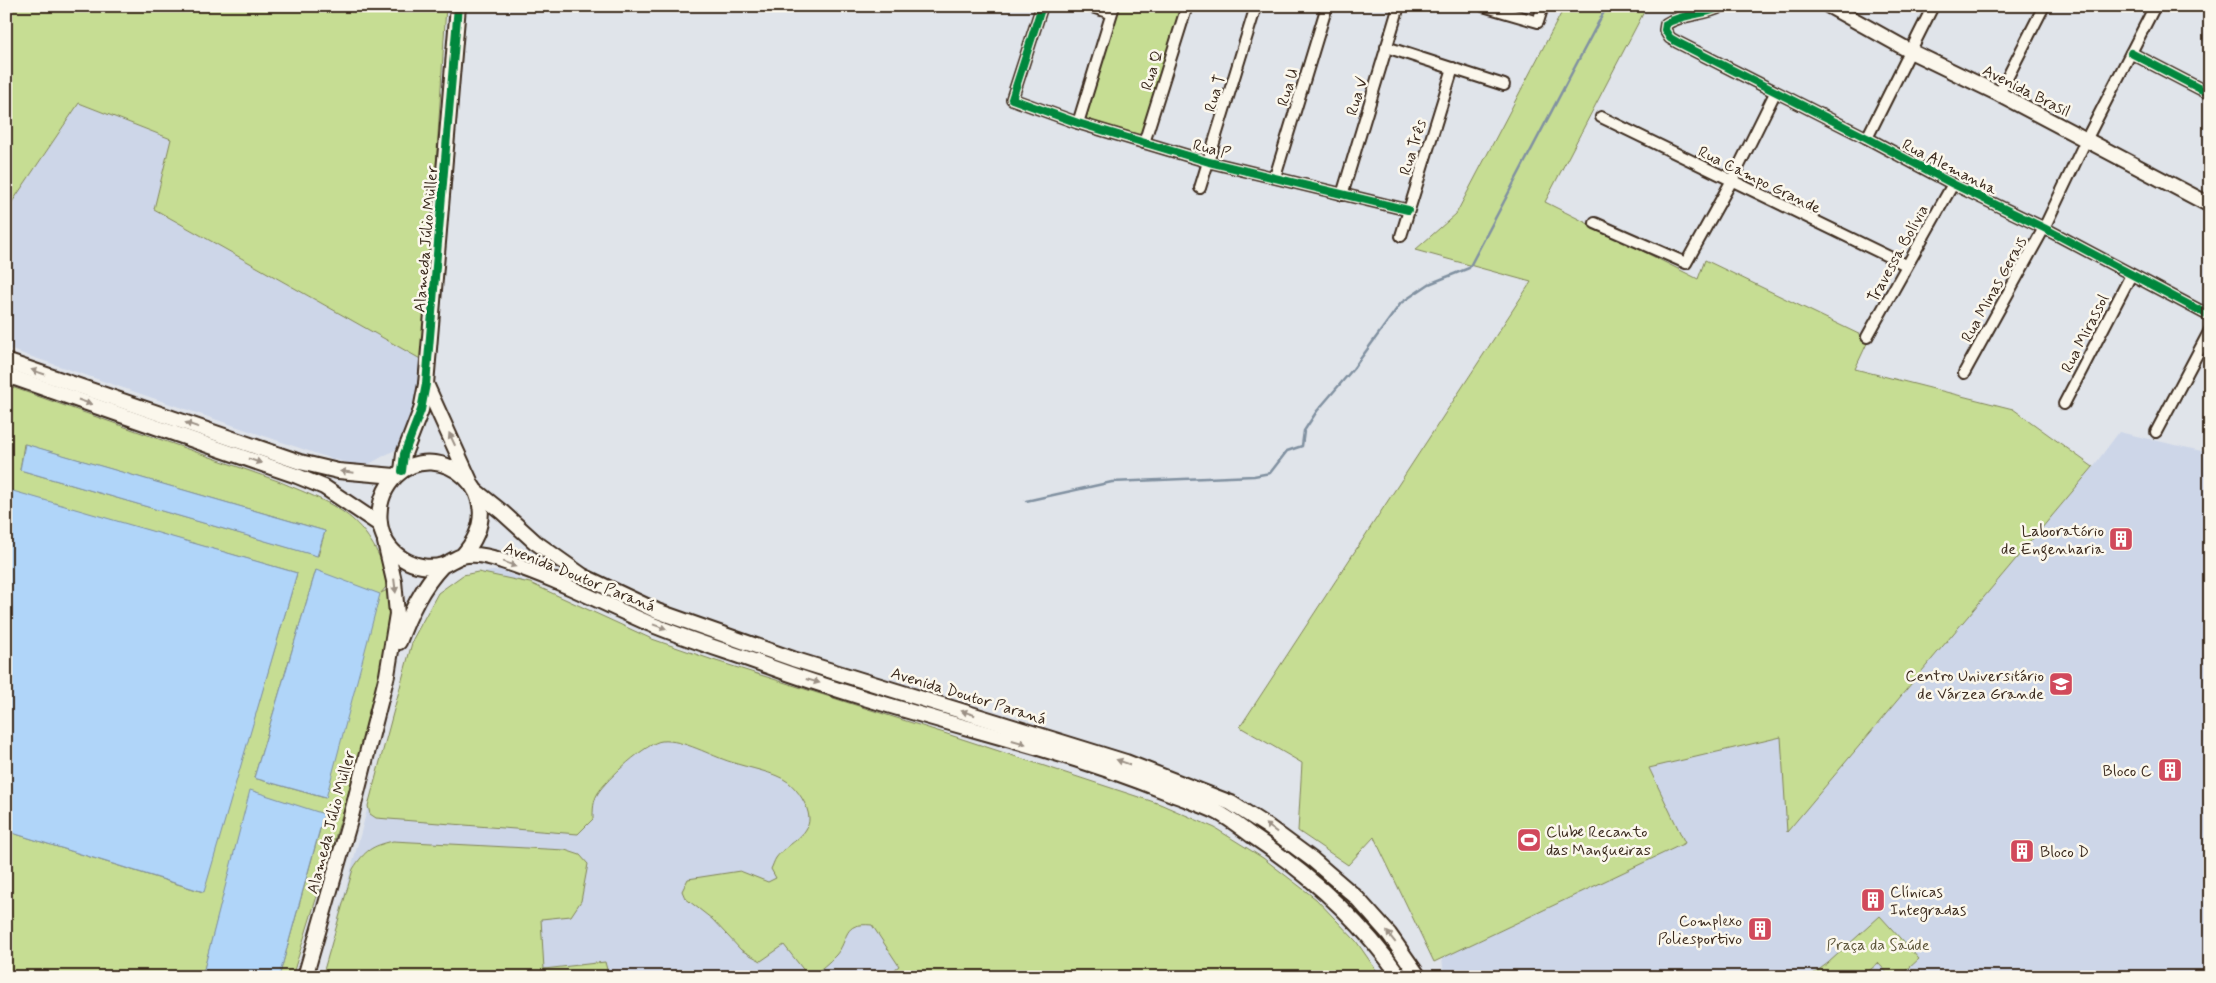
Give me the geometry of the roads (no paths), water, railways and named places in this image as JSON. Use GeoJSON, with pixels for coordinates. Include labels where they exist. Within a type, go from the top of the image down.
{"type":"FeatureCollection","features":[{"type":"Feature","properties":{"kind":"main road","name":"Alameda Júlio Müller"},"geometry":{"type":"LineString","coordinates":[[399,474],[404,454],[422,410],[426,384],[458,6]]}},
{"type":"Feature","properties":{"kind":"main road","name":"Avenida Brasil"},"geometry":{"type":"LineString","coordinates":[[1829,6],[1910,51],[1998,94],[2210,205]]}},
{"type":"Feature","properties":{"kind":"main road"},"geometry":{"type":"LineString","coordinates":[[6,361],[300,462],[338,471],[399,474]]}},
{"type":"Feature","properties":{"kind":"main road"},"geometry":{"type":"LineString","coordinates":[[6,375],[306,479],[324,487],[379,524]]}},
{"type":"Feature","properties":{"kind":"main road","name":"Alameda Júlio Müller"},"geometry":{"type":"LineString","coordinates":[[426,384],[474,488]]}},
{"type":"Feature","properties":{"kind":"main road"},"geometry":{"type":"LineString","coordinates":[[432,463],[447,466],[460,473],[474,488],[482,509],[480,527],[474,543],[462,556],[442,566],[428,567],[408,562],[392,550],[384,538],[379,524],[379,506],[385,490],[399,474],[416,465],[432,463]]}},
{"type":"Feature","properties":{"kind":"main road","name":"Avenida Doutor Paraná"},"geometry":{"type":"LineString","coordinates":[[474,488],[535,542],[583,576],[657,611],[793,659],[1126,762],[1231,803],[1275,831],[1356,897],[1389,934],[1419,977]]}},
{"type":"Feature","properties":{"kind":"main road","name":"Alameda Júlio Müller"},"geometry":{"type":"LineString","coordinates":[[305,977],[349,824],[387,675],[397,614],[394,581],[384,538]]}},
{"type":"Feature","properties":{"kind":"main road","name":"Avenida Doutor Paraná"},"geometry":{"type":"LineString","coordinates":[[462,556],[485,557],[501,561],[575,589],[650,623],[801,678],[1113,770],[1217,812],[1274,850],[1322,888],[1359,925],[1400,977]]}},
{"type":"Feature","properties":{"kind":"main road","name":"Alameda Júlio Müller"},"geometry":{"type":"LineString","coordinates":[[387,675],[411,613],[427,582],[442,566]]}},
{"type":"Feature","properties":{"kind":"street","name":"Rua P"},"geometry":{"type":"LineString","coordinates":[[1042,6],[1012,99],[1078,124],[1144,144],[1209,162],[1408,210]]}},
{"type":"Feature","properties":{"kind":"street"},"geometry":{"type":"LineString","coordinates":[[1078,124],[1112,10],[1089,6]]}},
{"type":"Feature","properties":{"kind":"street","name":"Rua Q"},"geometry":{"type":"LineString","coordinates":[[1144,144],[1186,6]]}},
{"type":"Feature","properties":{"kind":"street","name":"Rua T"},"geometry":{"type":"LineString","coordinates":[[1200,188],[1256,6]]}},
{"type":"Feature","properties":{"kind":"street","name":"Rua U"},"geometry":{"type":"LineString","coordinates":[[1275,177],[1327,6]]}},
{"type":"Feature","properties":{"kind":"street","name":"Rua V"},"geometry":{"type":"LineString","coordinates":[[1342,195],[1399,6]]}},
{"type":"Feature","properties":{"kind":"street"},"geometry":{"type":"LineString","coordinates":[[1483,6],[1538,22],[1543,6]]}},
{"type":"Feature","properties":{"kind":"street","name":"Rua Alemanha"},"geometry":{"type":"LineString","coordinates":[[1722,6],[1696,16],[1672,20],[1666,24],[1665,30],[1670,38],[1677,42],[1867,138],[1953,184],[2044,228],[2210,316]]}},
{"type":"Feature","properties":{"kind":"street"},"geometry":{"type":"LineString","coordinates":[[1867,138],[1933,6]]}},
{"type":"Feature","properties":{"kind":"street"},"geometry":{"type":"LineString","coordinates":[[1998,94],[2044,6]]}},
{"type":"Feature","properties":{"kind":"street","name":"Rua Minas Gerais"},"geometry":{"type":"LineString","coordinates":[[1964,373],[2044,228],[2086,140],[2156,6]]}},
{"type":"Feature","properties":{"kind":"street"},"geometry":{"type":"LineString","coordinates":[[1386,47],[1504,85]]}},
{"type":"Feature","properties":{"kind":"street"},"geometry":{"type":"LineString","coordinates":[[2130,53],[2210,94]]}},
{"type":"Feature","properties":{"kind":"street","name":"Rua Três"},"geometry":{"type":"LineString","coordinates":[[1401,236],[1452,68]]}},
{"type":"Feature","properties":{"kind":"street"},"geometry":{"type":"LineString","coordinates":[[1595,223],[1686,263],[1731,182],[1775,93]]}},
{"type":"Feature","properties":{"kind":"street","name":"Rua Campo Grande"},"geometry":{"type":"LineString","coordinates":[[1601,118],[1906,266]]}},
{"type":"Feature","properties":{"kind":"street","name":"Travessa Bolívia"},"geometry":{"type":"LineString","coordinates":[[1867,337],[1953,184]]}},
{"type":"Feature","properties":{"kind":"street","name":"Rua Mirassol"},"geometry":{"type":"LineString","coordinates":[[2064,404],[2131,275]]}},
{"type":"Feature","properties":{"kind":"street"},"geometry":{"type":"LineString","coordinates":[[2156,432],[2210,330]]}},
{"type":"Feature","properties":{"kind":"water"},"geometry":{"type":"Polygon","coordinates":[[[25,444],[325,531],[317,556],[20,470],[25,444]]]}},
{"type":"Feature","properties":{"kind":"water"},"geometry":{"type":"Polygon","coordinates":[[[6,489],[297,573],[204,892],[6,831],[6,489]]]}},
{"type":"Feature","properties":{"kind":"water"},"geometry":{"type":"Polygon","coordinates":[[[316,570],[380,594],[326,798],[254,778],[316,570]]]}},
{"type":"Feature","properties":{"kind":"water"},"geometry":{"type":"Polygon","coordinates":[[[250,790],[324,814],[279,977],[202,977],[250,790]]]}},
{"type":"Feature","properties":{"kind":"waterway"},"geometry":{"type":"LineString","coordinates":[[1026,501],[1112,482],[1254,476],[1270,473],[1287,451],[1302,446],[1304,431],[1317,411],[1353,369],[1401,303],[1429,284],[1469,268],[1607,6]]}},
{"type":"Feature","properties":{"kind":"place","name":"Laboratório de Engenharia"},"geometry":{"type":"Point","coordinates":[2121,539]}},
{"type":"Feature","properties":{"kind":"place","name":"Centro Universitário de Várzea Grande"},"geometry":{"type":"Point","coordinates":[2061,684]}},
{"type":"Feature","properties":{"kind":"place","name":"Bloco C"},"geometry":{"type":"Point","coordinates":[2170,770]}},
{"type":"Feature","properties":{"kind":"place","name":"Clube Recanto das Mangueiras"},"geometry":{"type":"Point","coordinates":[1529,840]}},
{"type":"Feature","properties":{"kind":"place","name":"Bloco D"},"geometry":{"type":"Point","coordinates":[2022,851]}},
{"type":"Feature","properties":{"kind":"place","name":"Clínicas Integradas"},"geometry":{"type":"Point","coordinates":[1873,900]}},
{"type":"Feature","properties":{"kind":"place","name":"Complexo Poliesportivo"},"geometry":{"type":"Point","coordinates":[1760,929]}},
{"type":"Feature","properties":{"kind":"park label","name":"Praça da Saúde"},"geometry":{"type":"Point","coordinates":[1878,944]}}]}
